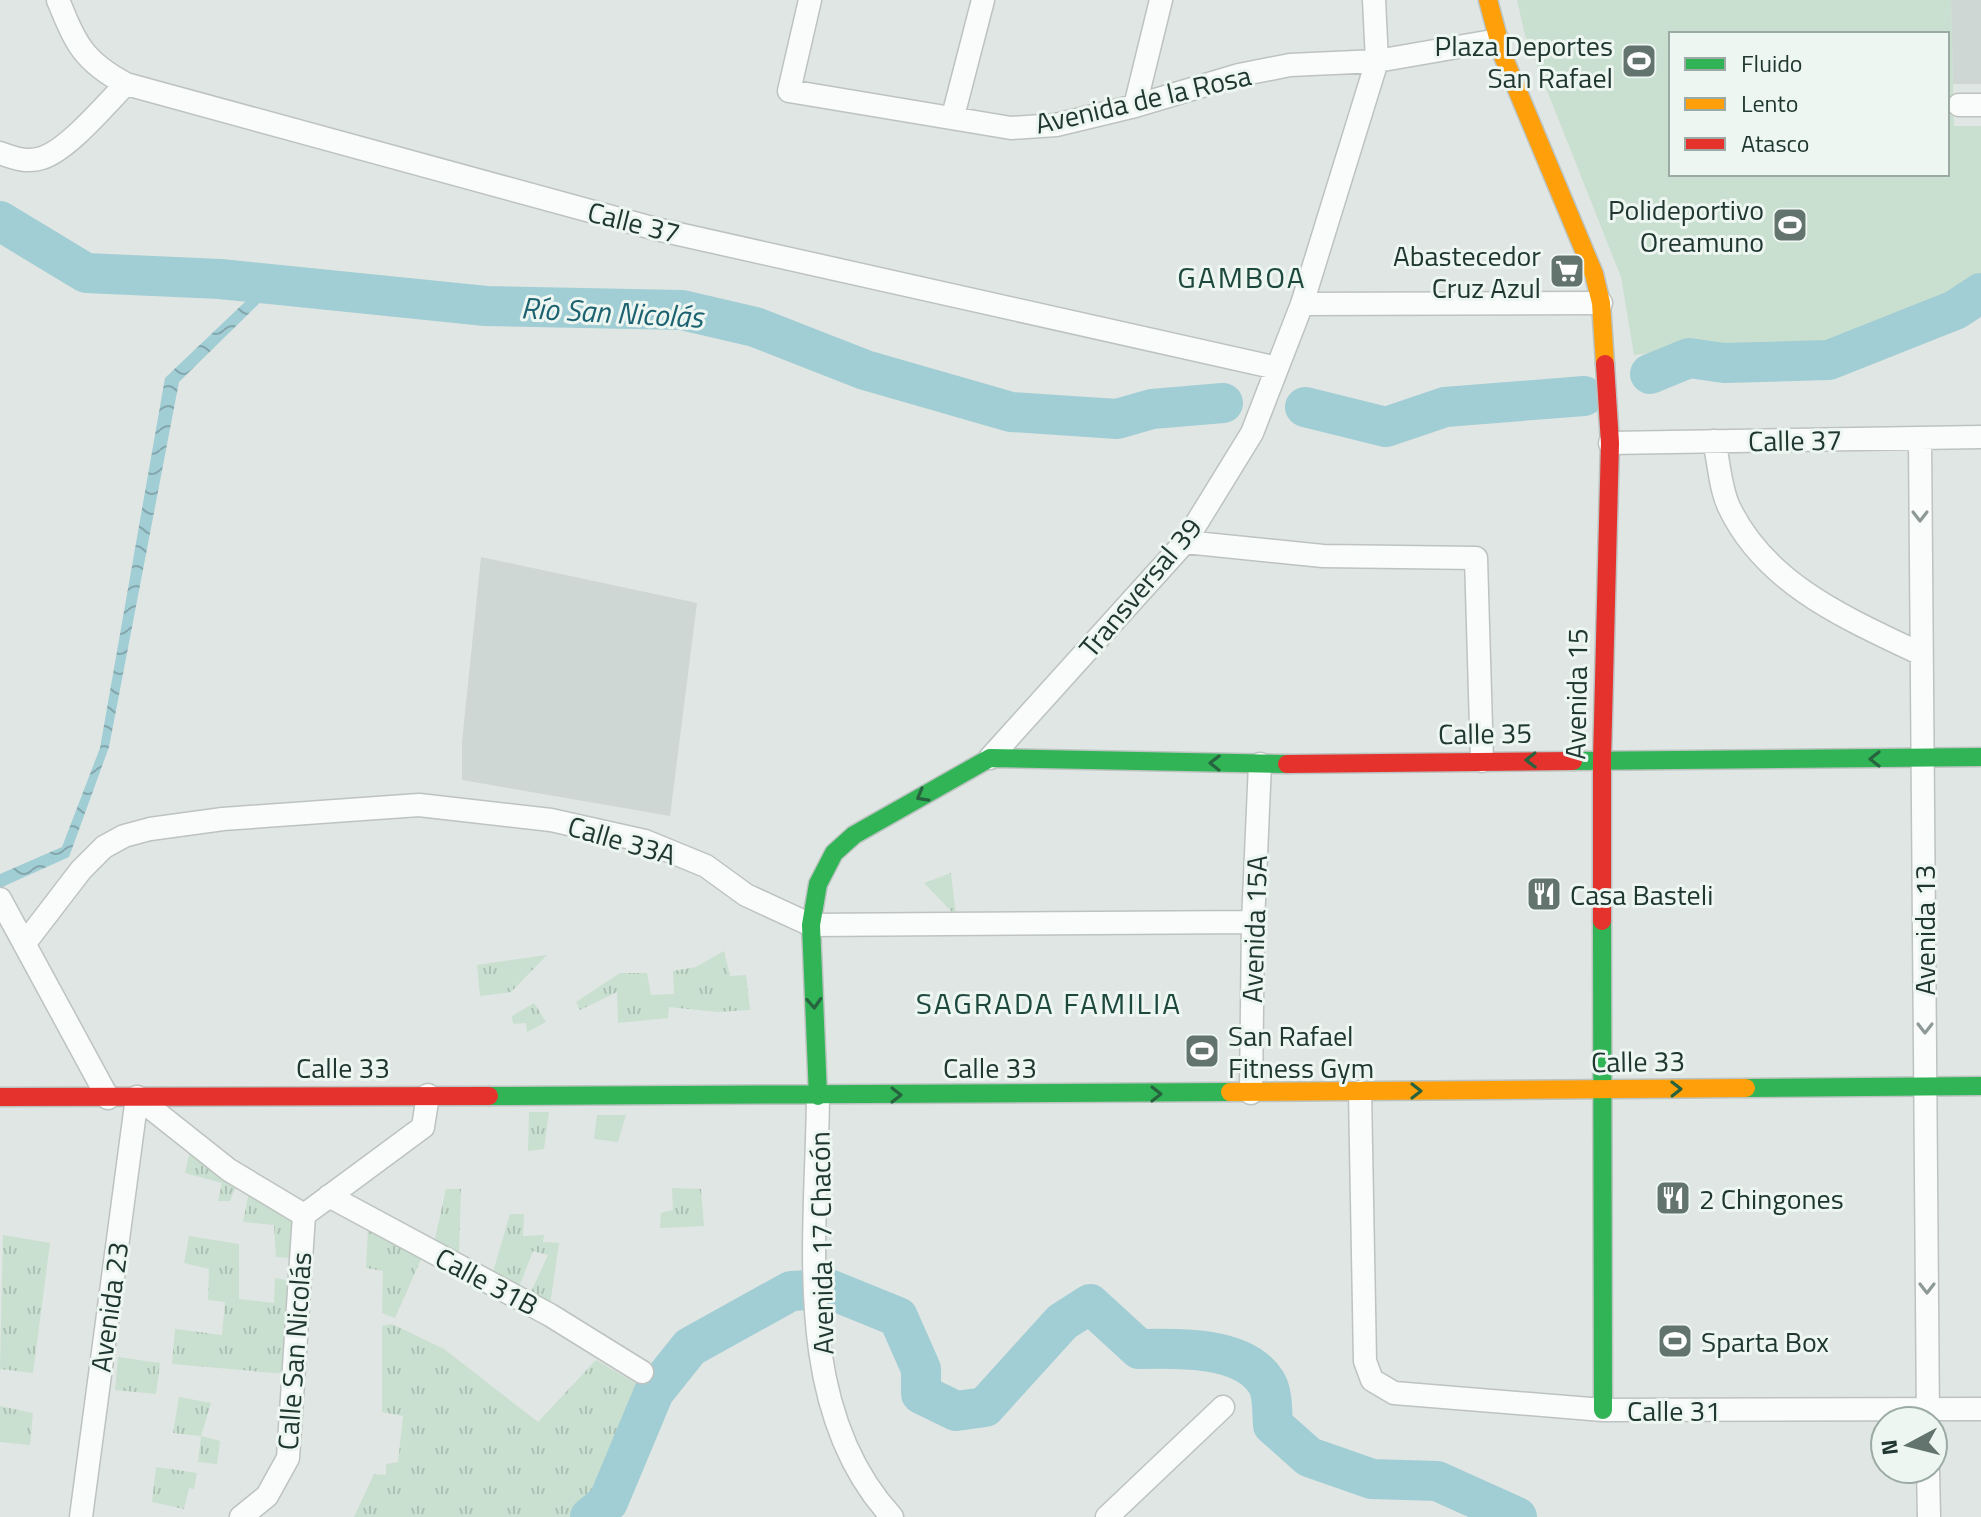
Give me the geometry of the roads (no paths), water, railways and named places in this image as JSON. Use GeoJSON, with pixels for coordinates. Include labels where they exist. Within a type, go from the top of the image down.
{"type":"FeatureCollection","features":[{"type":"Feature","properties":{"kind":"main road","name":"Avenida 15"},"geometry":{"type":"LineString","coordinates":[[1488,0],[1498,40],[1594,274],[1601,303],[1610,443],[1602,760],[1603,1410]]}},
{"type":"Feature","properties":{"kind":"main road","name":"Calle 35"},"geometry":{"type":"LineString","coordinates":[[990,758],[1260,764],[1981,757]]}},
{"type":"Feature","properties":{"kind":"main road","name":"Transversal 39"},"geometry":{"type":"LineString","coordinates":[[818,1096],[811,925],[818,884],[834,853],[854,835],[990,758]]}},
{"type":"Feature","properties":{"kind":"main road","name":"Calle 33"},"geometry":{"type":"LineString","coordinates":[[0,1097],[818,1096],[1981,1086]]}},
{"type":"Feature","properties":{"kind":"street","name":"Calle 37"},"geometry":{"type":"LineString","coordinates":[[58,0],[77,47],[99,69],[126,84],[656,229],[1277,368]]}},
{"type":"Feature","properties":{"kind":"street","name":"Avenida de la Rosa"},"geometry":{"type":"LineString","coordinates":[[810,0],[789,91],[1011,128],[1056,125],[1135,106],[1239,75],[1290,65],[1377,61],[1498,40]]}},
{"type":"Feature","properties":{"kind":"street"},"geometry":{"type":"LineString","coordinates":[[953,116],[983,0]]}},
{"type":"Feature","properties":{"kind":"street"},"geometry":{"type":"LineString","coordinates":[[1135,106],[1161,0]]}},
{"type":"Feature","properties":{"kind":"street","name":"Transversal 39"},"geometry":{"type":"LineString","coordinates":[[990,758],[1185,542],[1252,433],[1302,304],[1377,61],[1374,0]]}},
{"type":"Feature","properties":{"kind":"street"},"geometry":{"type":"LineString","coordinates":[[10,157],[43,158],[63,144],[126,84]]}},
{"type":"Feature","properties":{"kind":"street"},"geometry":{"type":"LineString","coordinates":[[1302,304],[1601,303]]}},
{"type":"Feature","properties":{"kind":"street","name":"Calle 37"},"geometry":{"type":"LineString","coordinates":[[1610,443],[1981,437]]}},
{"type":"Feature","properties":{"kind":"street","name":"Avenida 13"},"geometry":{"type":"LineString","coordinates":[[1920,438],[1928,1405]]}},
{"type":"Feature","properties":{"kind":"street"},"geometry":{"type":"LineString","coordinates":[[1714,441],[1728,506],[1760,556],[1799,589],[1844,617],[1921,654]]}},
{"type":"Feature","properties":{"kind":"street"},"geometry":{"type":"LineString","coordinates":[[1185,542],[1323,556],[1476,558],[1482,761]]}},
{"type":"Feature","properties":{"kind":"street","name":"Avenida 15A"},"geometry":{"type":"LineString","coordinates":[[1251,1093],[1253,922],[1260,764]]}},
{"type":"Feature","properties":{"kind":"street","name":"Calle 33A"},"geometry":{"type":"LineString","coordinates":[[25,943],[81,870],[104,847],[124,836],[150,829],[223,819],[419,805],[551,820],[645,841],[706,866],[746,895],[811,925],[1253,922]]}},
{"type":"Feature","properties":{"kind":"street"},"geometry":{"type":"LineString","coordinates":[[0,899],[108,1098]]}},
{"type":"Feature","properties":{"kind":"street","name":"Calle 31"},"geometry":{"type":"LineString","coordinates":[[1360,1092],[1365,1361],[1372,1380],[1394,1393],[1603,1410],[1869,1415]]}},
{"type":"Feature","properties":{"kind":"street"},"geometry":{"type":"LineString","coordinates":[[137,1097],[229,1170],[304,1215],[423,1127],[428,1095]]}},
{"type":"Feature","properties":{"kind":"street","name":"Avenida 17 Chacón"},"geometry":{"type":"LineString","coordinates":[[818,1096],[817,1318],[830,1409],[868,1492],[892,1517]]}},
{"type":"Feature","properties":{"kind":"street","name":"Avenida 23"},"geometry":{"type":"LineString","coordinates":[[81,1517],[137,1097]]}},
{"type":"Feature","properties":{"kind":"street","name":"Calle 31B"},"geometry":{"type":"LineString","coordinates":[[329,1196],[550,1315],[642,1372]]}},
{"type":"Feature","properties":{"kind":"street","name":"Calle San Nicolás"},"geometry":{"type":"LineString","coordinates":[[241,1517],[267,1496],[288,1458],[304,1215]]}},
{"type":"Feature","properties":{"kind":"street"},"geometry":{"type":"LineString","coordinates":[[1107,1517],[1223,1407]]}},
{"type":"Feature","properties":{"kind":"street","name":"Calle 31"},"geometry":{"type":"LineString","coordinates":[[1949,1413],[1981,1409]]}},
{"type":"Feature","properties":{"kind":"street"},"geometry":{"type":"LineString","coordinates":[[1928,1485],[1929,1517]]}},
{"type":"Feature","properties":{"kind":"water"},"geometry":{"type":"Polygon","coordinates":[[[264,284],[278,285],[179,382],[109,747],[69,857],[0,888],[0,874],[62,847],[100,748],[165,378],[264,284]]]}},
{"type":"Feature","properties":{"kind":"waterway","name":"Río San Nicolás"},"geometry":{"type":"LineString","coordinates":[[0,221],[86,273],[220,279],[486,306],[682,310],[755,327],[865,370],[1011,412],[1117,419],[1152,409],[1223,403]]}},
{"type":"Feature","properties":{"kind":"waterway","name":"Río San Nicolás"},"geometry":{"type":"LineString","coordinates":[[1650,374],[1689,358],[1724,363],[1829,360],[1955,310],[1981,293]]}},
{"type":"Feature","properties":{"kind":"waterway","name":"Río San Nicolás"},"geometry":{"type":"LineString","coordinates":[[1305,407],[1386,427],[1445,407],[1584,396]]}},
{"type":"Feature","properties":{"kind":"waterway"},"geometry":{"type":"LineString","coordinates":[[590,1517],[608,1502],[654,1392],[690,1347],[791,1291],[829,1289],[898,1317],[921,1369],[921,1394],[956,1411],[985,1407],[1062,1322],[1090,1304],[1139,1349],[1190,1350],[1226,1355],[1256,1370],[1270,1391],[1273,1425],[1309,1457],[1372,1479],[1437,1481],[1517,1517]]}},
{"type":"Feature","properties":{"kind":"place","name":"Plaza Deportes San Rafael"},"geometry":{"type":"Point","coordinates":[1639,61]}},
{"type":"Feature","properties":{"kind":"place","name":"Polideportivo Oreamuno"},"geometry":{"type":"Point","coordinates":[1790,225]}},
{"type":"Feature","properties":{"kind":"place","name":"Abastecedor Cruz Azul"},"geometry":{"type":"Point","coordinates":[1567,271]}},
{"type":"Feature","properties":{"kind":"place","name":"Casa Basteli"},"geometry":{"type":"Point","coordinates":[1544,894]}},
{"type":"Feature","properties":{"kind":"place","name":"San Rafael Fitness Gym"},"geometry":{"type":"Point","coordinates":[1202,1051]}},
{"type":"Feature","properties":{"kind":"place","name":"2 Chingones"},"geometry":{"type":"Point","coordinates":[1673,1198]}},
{"type":"Feature","properties":{"kind":"place","name":"Sparta Box"},"geometry":{"type":"Point","coordinates":[1675,1341]}},
{"type":"Feature","properties":{"kind":"district","name":"GAMBOA"},"geometry":{"type":"Point","coordinates":[1242,277]}},
{"type":"Feature","properties":{"kind":"district","name":"SAGRADA FAMILIA"},"geometry":{"type":"Point","coordinates":[1049,1003]}}]}
